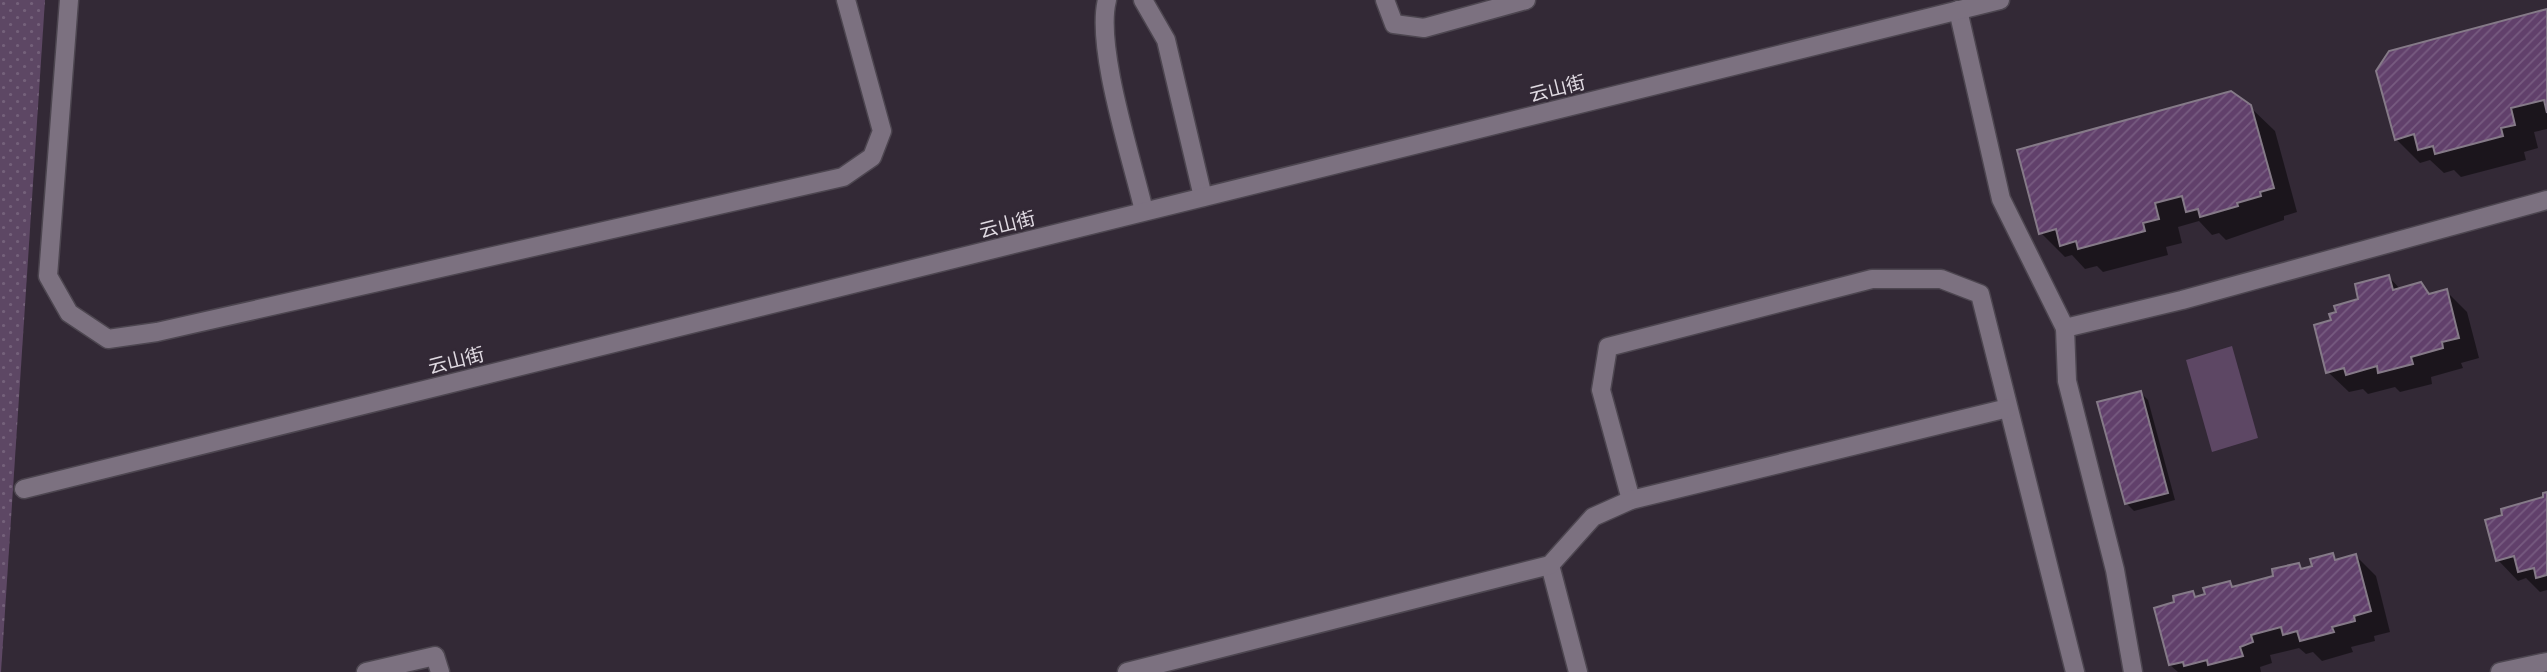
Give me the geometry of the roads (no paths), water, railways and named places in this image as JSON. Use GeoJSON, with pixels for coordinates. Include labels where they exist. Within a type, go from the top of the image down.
{"type":"FeatureCollection","features":[{"type":"Feature","properties":{"kind":"street"},"geometry":{"type":"LineString","coordinates":[[69,0],[48,276],[69,313],[108,339],[156,332],[843,177],[872,157],[882,131],[846,0]]}},
{"type":"Feature","properties":{"kind":"street"},"geometry":{"type":"LineString","coordinates":[[1107,0],[1103,17],[1107,55],[1144,211]]}},
{"type":"Feature","properties":{"kind":"street"},"geometry":{"type":"LineString","coordinates":[[1143,0],[1166,40],[1203,197]]}},
{"type":"Feature","properties":{"kind":"street"},"geometry":{"type":"LineString","coordinates":[[1385,0],[1394,24],[1424,28],[1526,0]]}},
{"type":"Feature","properties":{"kind":"street","name":"云山街"},"geometry":{"type":"LineString","coordinates":[[24,489],[1989,1]]}},
{"type":"Feature","properties":{"kind":"street"},"geometry":{"type":"LineString","coordinates":[[1958,10],[2001,199],[2065,328],[2067,381],[2115,570],[2133,672]]}},
{"type":"Feature","properties":{"kind":"street"},"geometry":{"type":"LineString","coordinates":[[2065,328],[2182,300],[2547,200]]}},
{"type":"Feature","properties":{"kind":"street"},"geometry":{"type":"LineString","coordinates":[[1631,500],[1601,390],[1608,347],[1872,279],[1941,279],[1980,294],[2075,672]]}},
{"type":"Feature","properties":{"kind":"street"},"geometry":{"type":"LineString","coordinates":[[1127,672],[1550,565],[1593,517],[1631,500],[2008,408]]}},
{"type":"Feature","properties":{"kind":"street"},"geometry":{"type":"LineString","coordinates":[[1550,565],[1578,672]]}},
{"type":"Feature","properties":{"kind":"street"},"geometry":{"type":"LineString","coordinates":[[366,672],[435,656],[440,672]]}},
{"type":"Feature","properties":{"kind":"street"},"geometry":{"type":"LineString","coordinates":[[2500,672],[2547,662]]}}]}
